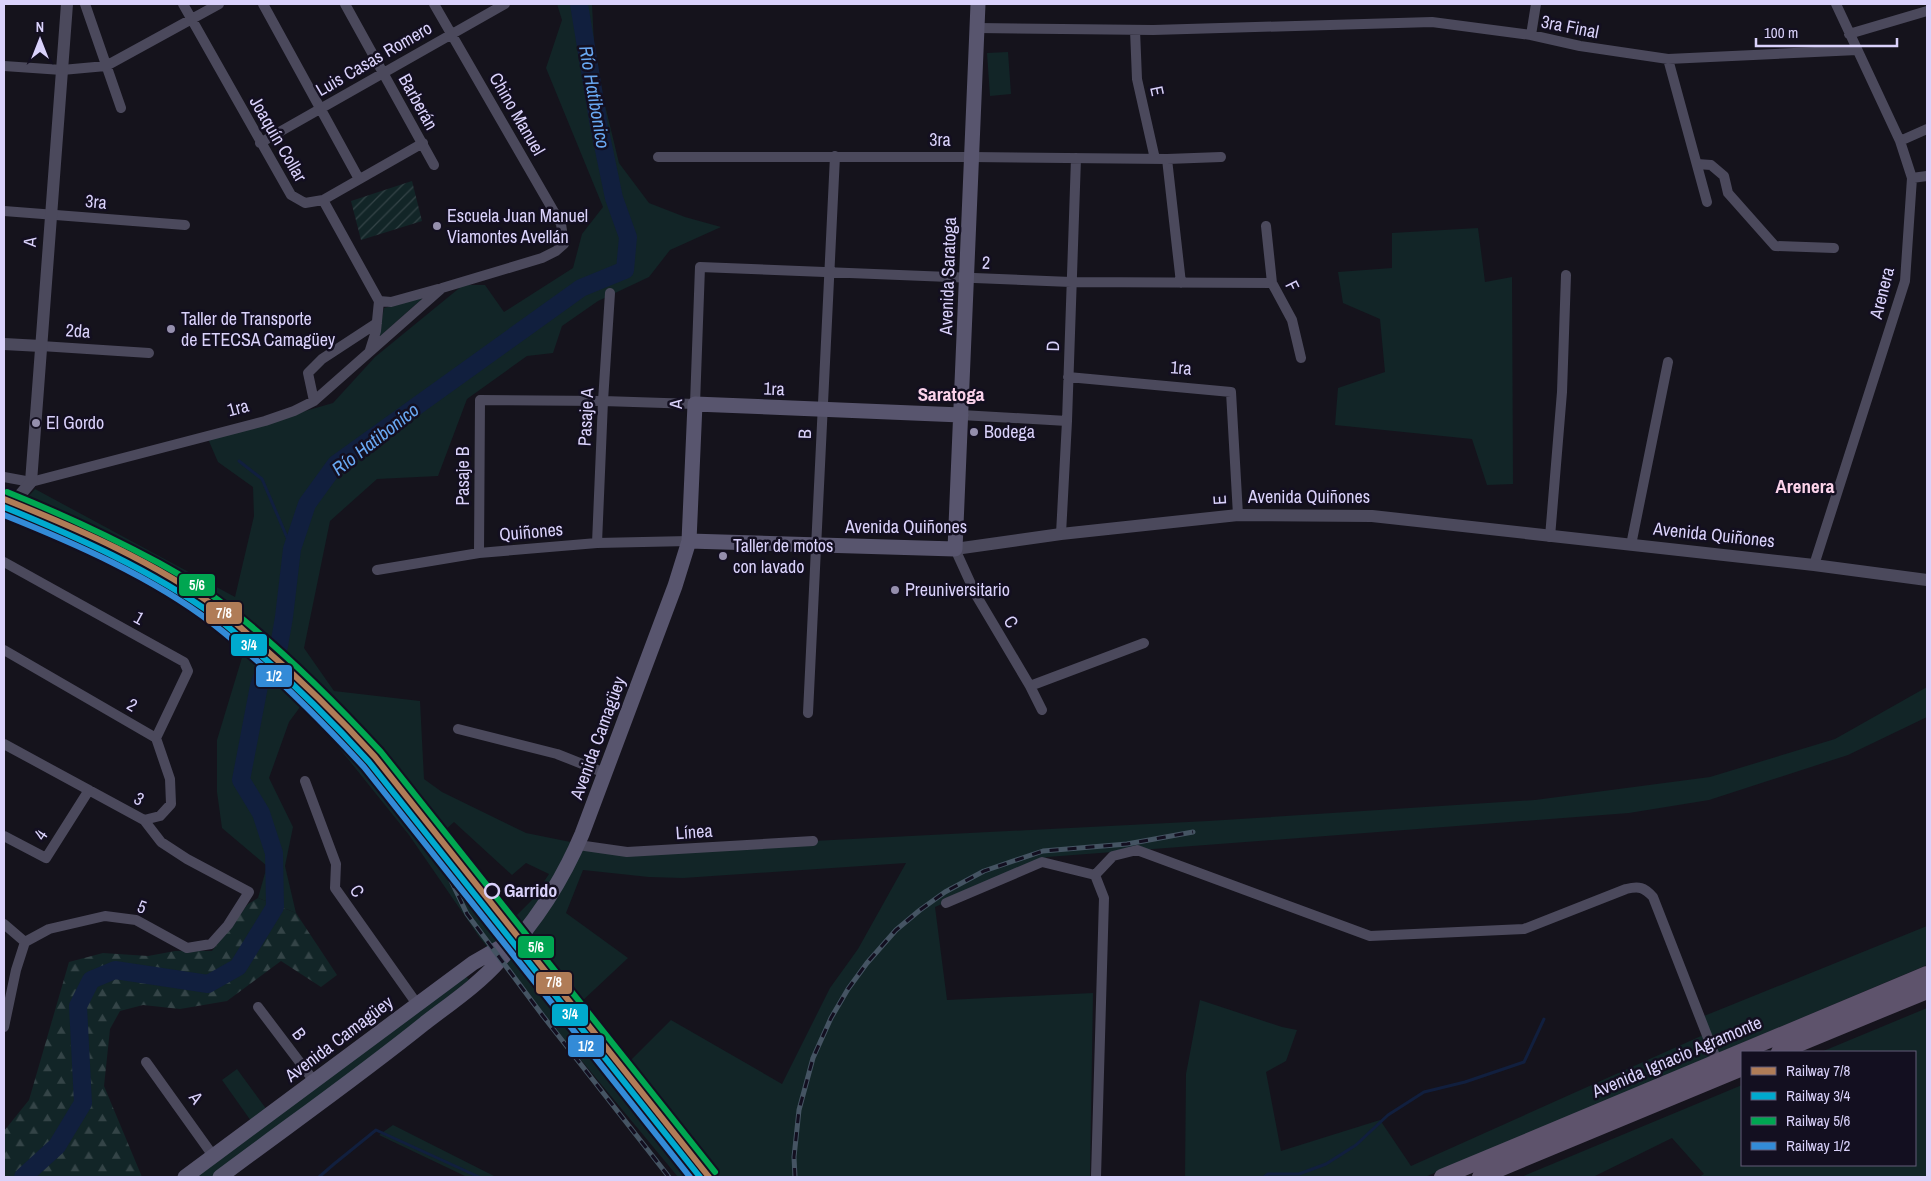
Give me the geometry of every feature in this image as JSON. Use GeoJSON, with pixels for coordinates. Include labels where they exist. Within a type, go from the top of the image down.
{"type":"FeatureCollection","features":[{"type":"Feature","properties":{"kind":"main road","name":"Avenida Saratoga"},"geometry":{"type":"LineString","coordinates":[[955,549],[978,4]]}},
{"type":"Feature","properties":{"kind":"main road","name":"1ra"},"geometry":{"type":"LineString","coordinates":[[695,404],[961,415]]}},
{"type":"Feature","properties":{"kind":"main road","name":"A"},"geometry":{"type":"LineString","coordinates":[[689,541],[695,404]]}},
{"type":"Feature","properties":{"kind":"main road","name":"Avenida Quiñones"},"geometry":{"type":"LineString","coordinates":[[689,541],[955,549]]}},
{"type":"Feature","properties":{"kind":"main road","name":"Avenida Camagüey"},"geometry":{"type":"LineString","coordinates":[[220,1177],[404,1040],[483,977],[501,959],[544,904],[572,859],[578,845],[675,586],[689,541]]}},
{"type":"Feature","properties":{"kind":"main road","name":"Avenida Camagüey"},"geometry":{"type":"LineString","coordinates":[[185,1177],[473,963],[518,937]]}},
{"type":"Feature","properties":{"kind":"main road"},"geometry":{"type":"LineString","coordinates":[[473,963],[483,977]]}},
{"type":"Feature","properties":{"kind":"main road","name":"Avenida Ignacio Agramonte"},"geometry":{"type":"LineString","coordinates":[[1741,1051],[1927,974]]}},
{"type":"Feature","properties":{"kind":"main road","name":"Avenida Ignacio Agramonte"},"geometry":{"type":"LineString","coordinates":[[1781,1051],[1927,990]]}},
{"type":"Feature","properties":{"kind":"main road","name":"Avenida Ignacio Agramonte"},"geometry":{"type":"LineString","coordinates":[[1442,1177],[1741,1051]]}},
{"type":"Feature","properties":{"kind":"main road","name":"Avenida Ignacio Agramonte"},"geometry":{"type":"LineString","coordinates":[[1480,1177],[1741,1068]]}},
{"type":"Feature","properties":{"kind":"street","name":"A"},"geometry":{"type":"LineString","coordinates":[[31,482],[67,4]]}},
{"type":"Feature","properties":{"kind":"street"},"geometry":{"type":"LineString","coordinates":[[85,4],[121,108]]}},
{"type":"Feature","properties":{"kind":"street","name":"Joaquín Collar"},"geometry":{"type":"LineString","coordinates":[[183,4],[290,195],[305,203],[323,200]]}},
{"type":"Feature","properties":{"kind":"street"},"geometry":{"type":"LineString","coordinates":[[4,66],[62,70],[106,66],[219,4]]}},
{"type":"Feature","properties":{"kind":"street"},"geometry":{"type":"LineString","coordinates":[[263,4],[359,178]]}},
{"type":"Feature","properties":{"kind":"street","name":"Barberán"},"geometry":{"type":"LineString","coordinates":[[345,4],[434,165]]}},
{"type":"Feature","properties":{"kind":"street","name":"Chino Manuel"},"geometry":{"type":"LineString","coordinates":[[434,4],[561,224],[564,244]]}},
{"type":"Feature","properties":{"kind":"street","name":"Luis Casas Romero"},"geometry":{"type":"LineString","coordinates":[[260,143],[505,4]]}},
{"type":"Feature","properties":{"kind":"street"},"geometry":{"type":"LineString","coordinates":[[1531,36],[1536,4]]}},
{"type":"Feature","properties":{"kind":"street","name":"Arenera"},"geometry":{"type":"LineString","coordinates":[[1814,565],[1905,281],[1912,178],[1900,141],[1836,4]]}},
{"type":"Feature","properties":{"kind":"street"},"geometry":{"type":"LineString","coordinates":[[1849,34],[1927,11]]}},
{"type":"Feature","properties":{"kind":"street","name":"3ra Final"},"geometry":{"type":"LineString","coordinates":[[977,28],[1135,30],[1432,22],[1531,36],[1580,46],[1668,59],[1857,50]]}},
{"type":"Feature","properties":{"kind":"street","name":"E"},"geometry":{"type":"LineString","coordinates":[[1135,30],[1138,79],[1155,159]]}},
{"type":"Feature","properties":{"kind":"street"},"geometry":{"type":"LineString","coordinates":[[1668,59],[1707,202]]}},
{"type":"Feature","properties":{"kind":"street"},"geometry":{"type":"LineString","coordinates":[[1900,141],[1927,129]]}},
{"type":"Feature","properties":{"kind":"street"},"geometry":{"type":"LineString","coordinates":[[370,350],[377,323],[379,301],[323,200],[423,143]]}},
{"type":"Feature","properties":{"kind":"street","name":"3ra"},"geometry":{"type":"LineString","coordinates":[[658,157],[835,156],[1155,159],[1221,157]]}},
{"type":"Feature","properties":{"kind":"street","name":"B"},"geometry":{"type":"LineString","coordinates":[[808,713],[835,156]]}},
{"type":"Feature","properties":{"kind":"street","name":"D"},"geometry":{"type":"LineString","coordinates":[[1061,534],[1076,158]]}},
{"type":"Feature","properties":{"kind":"street"},"geometry":{"type":"LineString","coordinates":[[1167,159],[1181,282]]}},
{"type":"Feature","properties":{"kind":"street"},"geometry":{"type":"LineString","coordinates":[[1697,164],[1711,165],[1724,176],[1728,193],[1775,246],[1834,248]]}},
{"type":"Feature","properties":{"kind":"street"},"geometry":{"type":"LineString","coordinates":[[1912,178],[1927,176]]}},
{"type":"Feature","properties":{"kind":"street","name":"3ra"},"geometry":{"type":"LineString","coordinates":[[4,211],[185,226]]}},
{"type":"Feature","properties":{"kind":"street","name":"F"},"geometry":{"type":"LineString","coordinates":[[1266,226],[1271,257],[1272,283],[1292,320],[1301,358]]}},
{"type":"Feature","properties":{"kind":"street","name":"1ra"},"geometry":{"type":"LineString","coordinates":[[379,301],[391,302],[542,258],[556,251],[564,244]]}},
{"type":"Feature","properties":{"kind":"street","name":"A"},"geometry":{"type":"LineString","coordinates":[[695,404],[700,267]]}},
{"type":"Feature","properties":{"kind":"street","name":"2"},"geometry":{"type":"LineString","coordinates":[[700,267],[1071,282],[1272,283]]}},
{"type":"Feature","properties":{"kind":"street"},"geometry":{"type":"LineString","coordinates":[[1550,537],[1562,392],[1566,274]]}},
{"type":"Feature","properties":{"kind":"street","name":"1ra"},"geometry":{"type":"LineString","coordinates":[[4,477],[31,482],[294,411],[314,401],[442,288]]}},
{"type":"Feature","properties":{"kind":"street","name":"Pasaje A"},"geometry":{"type":"LineString","coordinates":[[597,543],[610,293]]}},
{"type":"Feature","properties":{"kind":"street"},"geometry":{"type":"LineString","coordinates":[[314,401],[308,373],[322,359],[377,323]]}},
{"type":"Feature","properties":{"kind":"street","name":"2da"},"geometry":{"type":"LineString","coordinates":[[4,344],[149,353]]}},
{"type":"Feature","properties":{"kind":"street"},"geometry":{"type":"LineString","coordinates":[[1631,545],[1668,362]]}},
{"type":"Feature","properties":{"kind":"street","name":"1ra"},"geometry":{"type":"LineString","coordinates":[[1068,377],[1231,392]]}},
{"type":"Feature","properties":{"kind":"street","name":"E"},"geometry":{"type":"LineString","coordinates":[[1231,392],[1238,516]]}},
{"type":"Feature","properties":{"kind":"street","name":"1ra"},"geometry":{"type":"LineString","coordinates":[[480,400],[695,404]]}},
{"type":"Feature","properties":{"kind":"street","name":"Pasaje B"},"geometry":{"type":"LineString","coordinates":[[479,553],[480,400]]}},
{"type":"Feature","properties":{"kind":"street","name":"1ra"},"geometry":{"type":"LineString","coordinates":[[961,415],[1067,421]]}},
{"type":"Feature","properties":{"kind":"street"},"geometry":{"type":"LineString","coordinates":[[4,514],[31,482]]}},
{"type":"Feature","properties":{"kind":"street","name":"Avenida Quiñones"},"geometry":{"type":"LineString","coordinates":[[955,549],[1061,534],[1238,516],[1372,516],[1468,525],[1550,537],[1814,565],[1927,580]]}},
{"type":"Feature","properties":{"kind":"street","name":"Quiñones"},"geometry":{"type":"LineString","coordinates":[[377,570],[479,553],[597,543],[689,541]]}},
{"type":"Feature","properties":{"kind":"street","name":"C"},"geometry":{"type":"LineString","coordinates":[[955,549],[976,594],[1042,710]]}},
{"type":"Feature","properties":{"kind":"street","name":"1"},"geometry":{"type":"LineString","coordinates":[[4,562],[184,662],[188,671],[156,738]]}},
{"type":"Feature","properties":{"kind":"street"},"geometry":{"type":"LineString","coordinates":[[1030,686],[1144,643]]}},
{"type":"Feature","properties":{"kind":"street","name":"2"},"geometry":{"type":"LineString","coordinates":[[4,650],[156,738]]}},
{"type":"Feature","properties":{"kind":"street"},"geometry":{"type":"LineString","coordinates":[[458,729],[557,754],[604,773]]}},
{"type":"Feature","properties":{"kind":"street"},"geometry":{"type":"LineString","coordinates":[[144,820],[160,816],[171,804],[170,779],[156,738]]}},
{"type":"Feature","properties":{"kind":"street","name":"3"},"geometry":{"type":"LineString","coordinates":[[4,744],[144,820],[161,842],[187,859],[249,892]]}},
{"type":"Feature","properties":{"kind":"street","name":"C"},"geometry":{"type":"LineString","coordinates":[[305,781],[336,864],[335,888],[417,1004]]}},
{"type":"Feature","properties":{"kind":"street","name":"4"},"geometry":{"type":"LineString","coordinates":[[4,836],[46,858],[89,790]]}},
{"type":"Feature","properties":{"kind":"street","name":"Línea"},"geometry":{"type":"LineString","coordinates":[[578,845],[627,852],[813,841]]}},
{"type":"Feature","properties":{"kind":"street"},"geometry":{"type":"LineString","coordinates":[[1095,875],[1113,856],[1137,850],[1370,936],[1524,930],[1626,889],[1636,886],[1645,888],[1653,897],[1717,1061]]}},
{"type":"Feature","properties":{"kind":"street"},"geometry":{"type":"LineString","coordinates":[[946,903],[1042,862],[1095,875]]}},
{"type":"Feature","properties":{"kind":"street"},"geometry":{"type":"LineString","coordinates":[[1095,875],[1104,898],[1096,1177]]}},
{"type":"Feature","properties":{"kind":"street","name":"5"},"geometry":{"type":"LineString","coordinates":[[25,942],[49,929],[105,916],[136,920],[187,948],[211,944],[228,925],[249,892]]}},
{"type":"Feature","properties":{"kind":"street"},"geometry":{"type":"LineString","coordinates":[[4,924],[25,942],[16,970],[4,1027]]}},
{"type":"Feature","properties":{"kind":"street","name":"B"},"geometry":{"type":"LineString","coordinates":[[258,1007],[314,1081]]}},
{"type":"Feature","properties":{"kind":"street","name":"A"},"geometry":{"type":"LineString","coordinates":[[146,1062],[214,1157]]}},
{"type":"Feature","properties":{"kind":"green space"},"geometry":{"type":"Polygon","coordinates":[[[557,4],[592,4],[595,64],[619,163],[649,203],[685,217],[721,227],[670,250],[649,277],[598,301],[562,326],[553,353],[527,356],[467,399],[438,476],[377,479],[330,521],[304,648],[334,691],[420,701],[424,779],[442,792],[526,833],[625,853],[813,841],[1208,821],[1535,800],[1710,777],[1835,739],[1927,687],[1927,717],[1848,755],[1709,800],[1629,813],[1047,857],[935,907],[947,1000],[1093,993],[1090,1177],[678,1177],[480,938],[409,835],[303,703],[289,722],[269,778],[293,827],[285,866],[296,913],[258,898],[267,866],[222,828],[217,792],[217,740],[244,651],[181,603],[127,573],[9,519],[35,489],[235,597],[254,516],[253,487],[218,462],[208,439],[333,403],[375,357],[463,285],[485,285],[504,312],[573,268],[582,234],[603,207],[546,68],[562,20],[557,4]],[[454,822],[443,832],[514,918],[532,900],[549,874],[526,863],[512,875],[454,822]],[[906,863],[683,878],[649,877],[583,870],[566,913],[628,958],[580,1003],[629,1062],[671,1020],[782,1084],[830,988],[858,949],[906,863]]]}},
{"type":"Feature","properties":{"kind":"green space"},"geometry":{"type":"Polygon","coordinates":[[[1008,52],[1011,94],[990,96],[987,53],[1008,52]]]}},
{"type":"Feature","properties":{"kind":"green space"},"geometry":{"type":"Polygon","coordinates":[[[412,181],[422,221],[361,240],[351,201],[412,181]]]}},
{"type":"Feature","properties":{"kind":"green space"},"geometry":{"type":"Polygon","coordinates":[[[1478,228],[1485,282],[1512,277],[1513,484],[1487,485],[1472,439],[1335,425],[1338,388],[1385,372],[1380,319],[1343,303],[1338,272],[1392,268],[1392,233],[1478,228]]]}},
{"type":"Feature","properties":{"kind":"green space"},"geometry":{"type":"Polygon","coordinates":[[[424,297],[378,338],[384,308],[424,297]]]}},
{"type":"Feature","properties":{"kind":"green space"},"geometry":{"type":"Polygon","coordinates":[[[258,898],[296,913],[337,975],[321,987],[281,961],[227,1001],[180,1009],[143,1005],[120,1011],[110,1029],[104,1086],[142,1177],[4,1177],[4,1131],[29,1100],[69,962],[103,953],[148,956],[175,951],[212,951],[248,904],[258,898]]]}},
{"type":"Feature","properties":{"kind":"green space"},"geometry":{"type":"Polygon","coordinates":[[[1927,926],[1927,965],[1425,1177],[1185,1177],[1186,1074],[1200,1000],[1282,1027],[1297,1030],[1286,1061],[1266,1072],[1281,1151],[1380,1120],[1411,1166],[1710,1032],[1704,1016],[1927,926]]]}},
{"type":"Feature","properties":{"kind":"green space"},"geometry":{"type":"Polygon","coordinates":[[[465,975],[469,980],[319,1098],[212,1177],[195,1177],[465,975]]]}},
{"type":"Feature","properties":{"kind":"green space"},"geometry":{"type":"Polygon","coordinates":[[[1927,1008],[1927,1177],[1699,1177],[1704,1174],[1672,1138],[1593,1177],[1521,1177],[1741,1085],[1741,1166],[1916,1166],[1916,1051],[1823,1051],[1927,1008]]]}},
{"type":"Feature","properties":{"kind":"green space"},"geometry":{"type":"Polygon","coordinates":[[[237,1069],[267,1110],[251,1121],[222,1080],[237,1069]]]}},
{"type":"Feature","properties":{"kind":"green space"},"geometry":{"type":"Polygon","coordinates":[[[393,1125],[496,1177],[467,1177],[379,1135],[393,1125]]]}},
{"type":"Feature","properties":{"kind":"waterway","name":"Río Hatibonico"},"geometry":{"type":"LineString","coordinates":[[23,1177],[57,1146],[83,1103],[78,1006],[91,980],[115,970],[208,984],[238,967],[275,907],[274,853],[261,813],[241,780],[259,686],[265,669],[279,646],[292,549],[307,504],[336,464],[581,288],[625,270],[628,237],[614,198],[599,126],[579,4]]}},
{"type":"Feature","properties":{"kind":"waterway"},"geometry":{"type":"LineString","coordinates":[[239,461],[262,479],[292,549]]}},
{"type":"Feature","properties":{"kind":"waterway"},"geometry":{"type":"LineString","coordinates":[[1264,1177],[1268,1174],[1299,1174],[1326,1164],[1356,1145],[1388,1115],[1424,1092],[1465,1082],[1524,1062],[1544,1019]]}},
{"type":"Feature","properties":{"kind":"waterway"},"geometry":{"type":"LineString","coordinates":[[319,1177],[376,1130],[479,1177]]}},
{"type":"Feature","properties":{"kind":"railway"},"geometry":{"type":"LineString","coordinates":[[4,506],[57,528],[119,558],[176,589],[217,616],[302,689],[342,727],[703,1177]]}},
{"type":"Feature","properties":{"kind":"railway"},"geometry":{"type":"LineString","coordinates":[[795,1177],[794,1157],[799,1110],[813,1058],[831,1018],[848,989],[867,963],[896,930],[945,892],[984,871],[1043,851],[1127,844],[1193,832]]}},
{"type":"Feature","properties":{"kind":"railway"},"geometry":{"type":"LineString","coordinates":[[435,847],[467,914],[543,1016],[669,1177]]}},
{"type":"Feature","properties":{"kind":"rail line","name":"5/6"},"geometry":{"type":"LineString","coordinates":[[7,492],[103,534],[193,583],[247,622],[306,676],[381,752],[715,1172]]}},
{"type":"Feature","properties":{"kind":"rail line","name":"7/8"},"geometry":{"type":"LineString","coordinates":[[4,499],[116,548],[169,577],[220,610],[289,670],[375,757],[709,1177]]}},
{"type":"Feature","properties":{"kind":"rail line","name":"3/4"},"geometry":{"type":"LineString","coordinates":[[4,507],[59,530],[113,556],[191,599],[225,624],[298,689],[369,762],[700,1177]]}},
{"type":"Feature","properties":{"kind":"rail line","name":"1/2"},"geometry":{"type":"LineString","coordinates":[[4,515],[112,562],[189,606],[252,656],[291,692],[364,767],[690,1177]]}},
{"type":"Feature","properties":{"kind":"place","name":"Escuela Juan Manuel Viamontes Avellán"},"geometry":{"type":"Point","coordinates":[437,226]}},
{"type":"Feature","properties":{"kind":"place","name":"Taller de Transporte de ETECSA Camagüey"},"geometry":{"type":"Point","coordinates":[171,329]}},
{"type":"Feature","properties":{"kind":"place","name":"El Gordo"},"geometry":{"type":"Point","coordinates":[36,423]}},
{"type":"Feature","properties":{"kind":"place","name":"Bodega"},"geometry":{"type":"Point","coordinates":[974,432]}},
{"type":"Feature","properties":{"kind":"place","name":"Taller de motos con lavado"},"geometry":{"type":"Point","coordinates":[723,556]}},
{"type":"Feature","properties":{"kind":"place","name":"Preuniversitario"},"geometry":{"type":"Point","coordinates":[895,590]}},
{"type":"Feature","properties":{"kind":"place","name":"Garrido"},"geometry":{"type":"Point","coordinates":[492,891]}},
{"type":"Feature","properties":{"kind":"district","name":"Saratoga"},"geometry":{"type":"Point","coordinates":[951,394]}},
{"type":"Feature","properties":{"kind":"district","name":"Arenera"},"geometry":{"type":"Point","coordinates":[1805,486]}}]}
